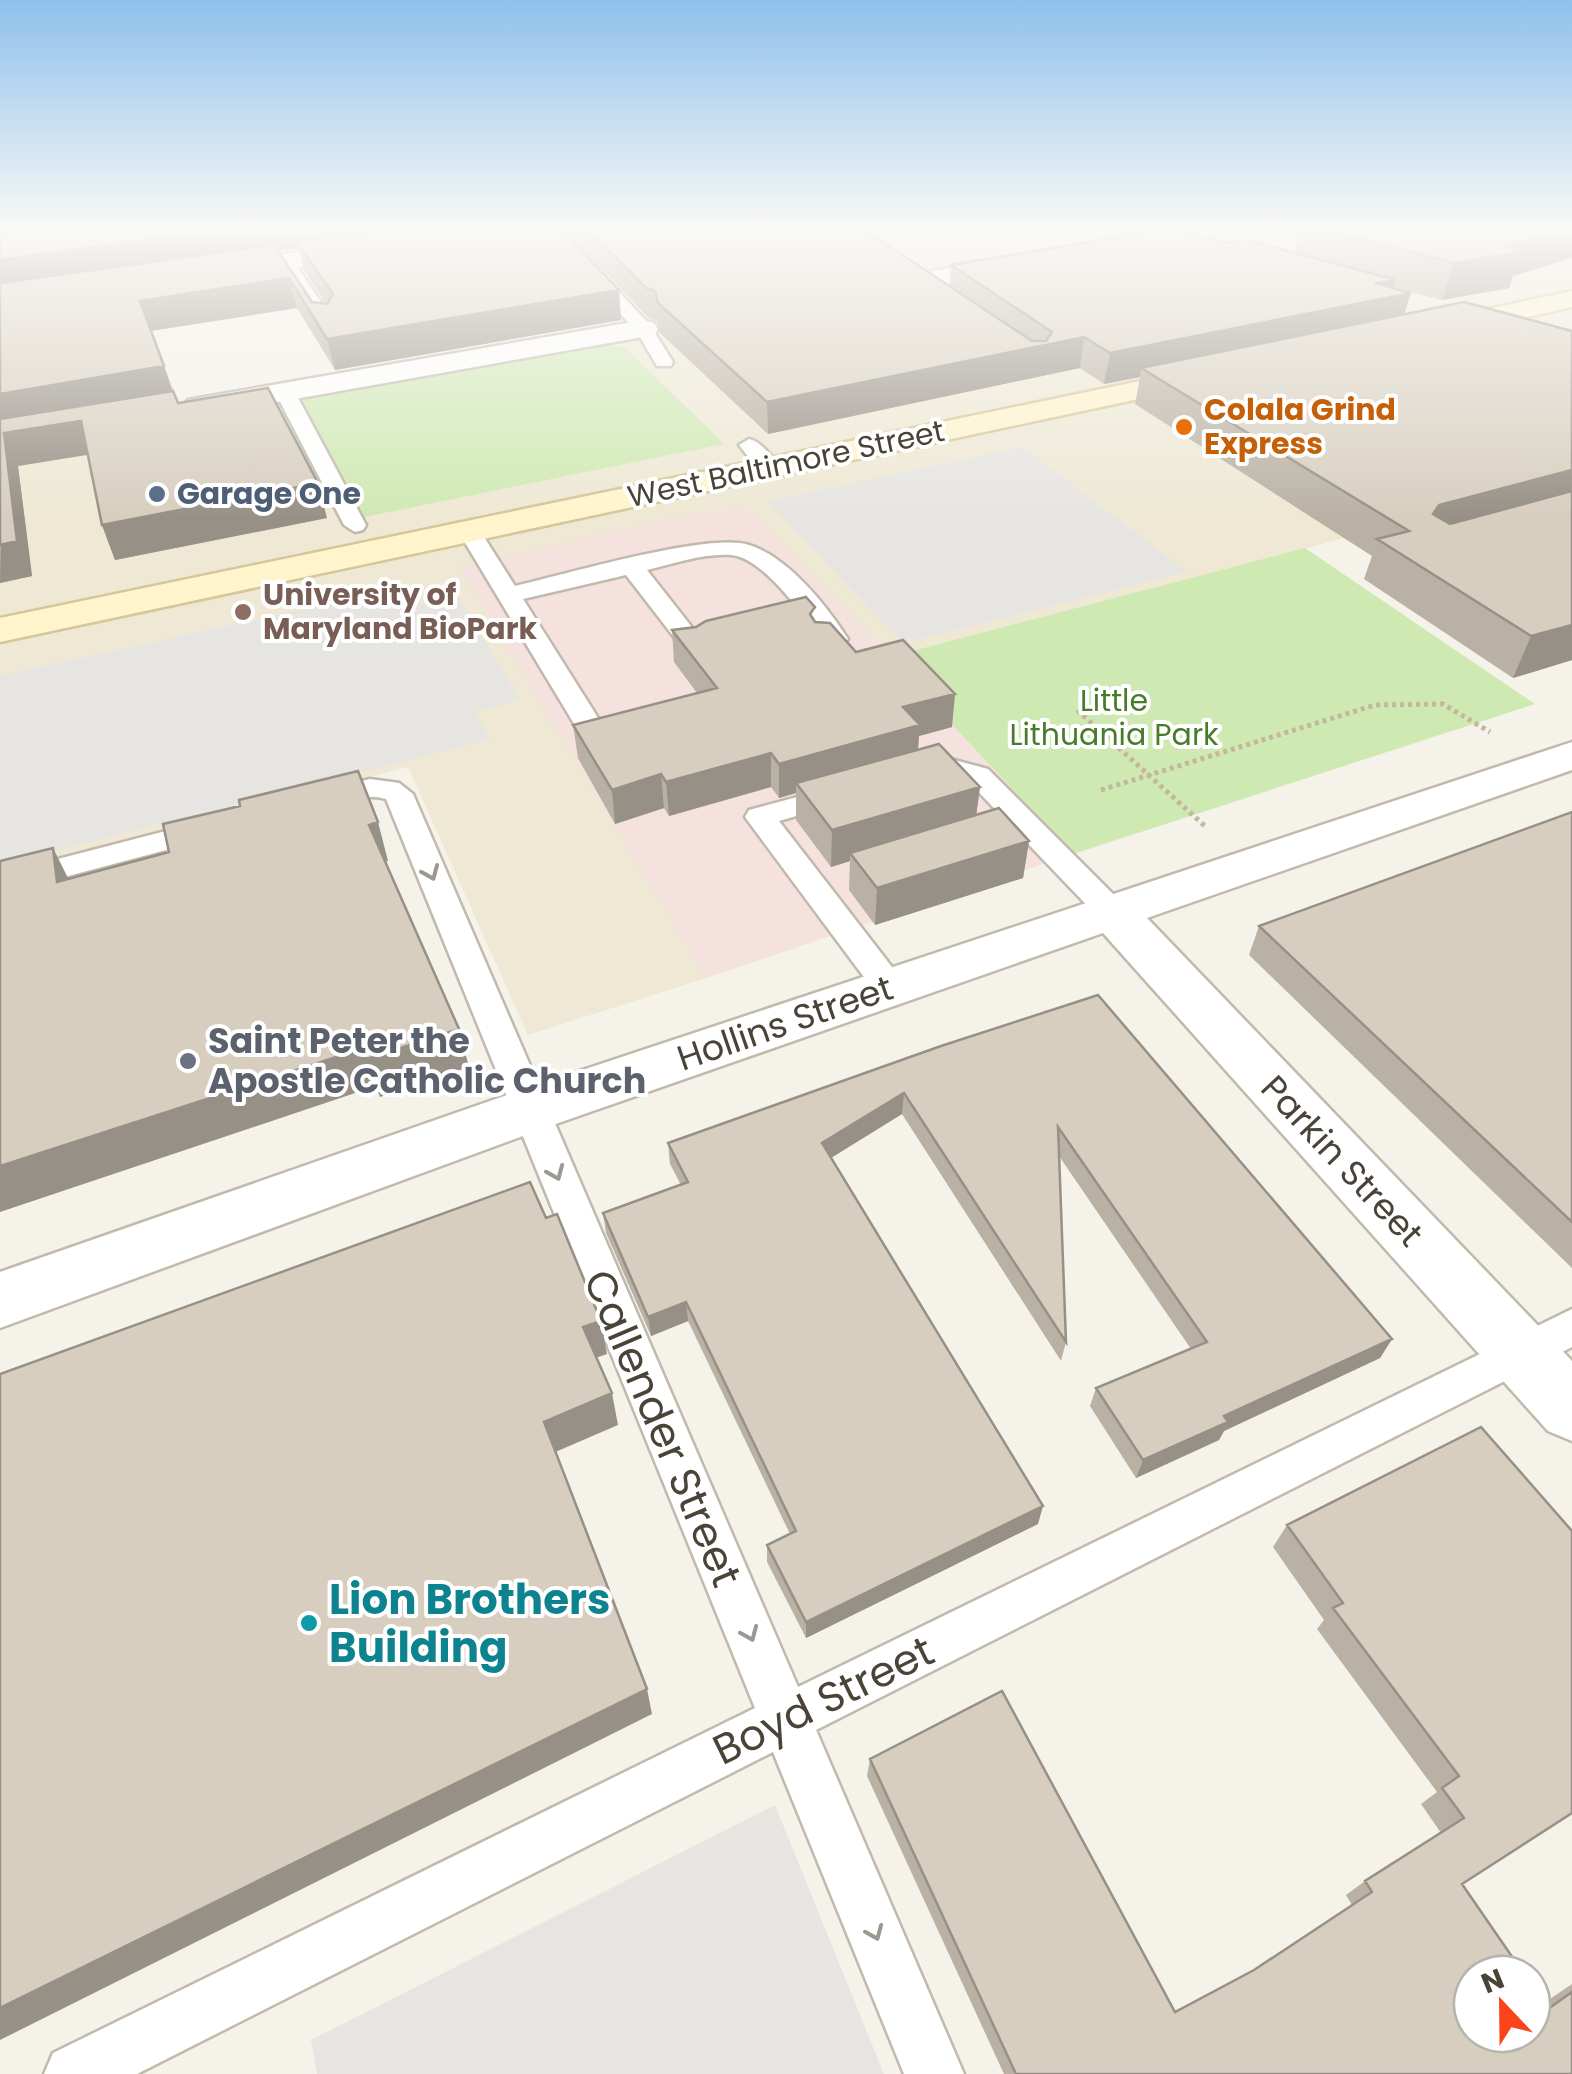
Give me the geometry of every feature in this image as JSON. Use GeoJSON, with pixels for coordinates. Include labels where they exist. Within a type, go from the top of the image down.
{"type":"FeatureCollection","features":[{"type":"Feature","properties":{"kind":"main road"},"geometry":{"type":"LineString","coordinates":[[1402,335],[1450,325]]}},
{"type":"Feature","properties":{"kind":"main road","name":"West Baltimore Street"},"geometry":{"type":"LineString","coordinates":[[0,630],[468,531],[759,456],[1249,367]]}},
{"type":"Feature","properties":{"kind":"street"},"geometry":{"type":"LineString","coordinates":[[1489,325],[1524,335]]}},
{"type":"Feature","properties":{"kind":"street"},"geometry":{"type":"LineString","coordinates":[[171,412],[644,329]]}},
{"type":"Feature","properties":{"kind":"street","name":"Hollins Street"},"geometry":{"type":"LineString","coordinates":[[0,1300],[530,1110],[1572,755]]}},
{"type":"Feature","properties":{"kind":"street","name":"Parkin Street"},"geometry":{"type":"LineString","coordinates":[[1113,912],[1546,1340],[1572,1409]]}},
{"type":"Feature","properties":{"kind":"lane"},"geometry":{"type":"LineString","coordinates":[[640,325],[664,362]]}},
{"type":"Feature","properties":{"kind":"lane"},"geometry":{"type":"LineString","coordinates":[[284,392],[356,525]]}},
{"type":"Feature","properties":{"kind":"lane"},"geometry":{"type":"LineString","coordinates":[[468,531],[586,720]]}},
{"type":"Feature","properties":{"kind":"lane"},"geometry":{"type":"LineString","coordinates":[[508,595],[704,550],[744,550],[768,566],[832,634],[835,639],[826,647]]}},
{"type":"Feature","properties":{"kind":"lane"},"geometry":{"type":"LineString","coordinates":[[632,567],[696,649]]}},
{"type":"Feature","properties":{"kind":"lane"},"geometry":{"type":"LineString","coordinates":[[890,988],[760,817],[946,764],[963,767],[978,775],[1113,912]]}},
{"type":"Feature","properties":{"kind":"lane","name":"Callender Street"},"geometry":{"type":"LineString","coordinates":[[290,808],[368,787],[388,787],[398,794],[934,2074]]}},
{"type":"Feature","properties":{"kind":"lane"},"geometry":{"type":"LineString","coordinates":[[989,833],[1024,822]]}},
{"type":"Feature","properties":{"kind":"lane"},"geometry":{"type":"LineString","coordinates":[[0,884],[232,823]]}},
{"type":"Feature","properties":{"kind":"lane"},"geometry":{"type":"LineString","coordinates":[[812,886],[848,876]]}},
{"type":"Feature","properties":{"kind":"lane","name":"Boyd Street"},"geometry":{"type":"LineString","coordinates":[[74,2074],[1546,1340]]}},
{"type":"Feature","properties":{"kind":"path"},"geometry":{"type":"LineString","coordinates":[[1101,790],[1376,705],[1443,704],[1496,735]]}},
{"type":"Feature","properties":{"kind":"path"},"geometry":{"type":"LineString","coordinates":[[1078,710],[1211,830]]}},
{"type":"Feature","properties":{"kind":"shaded area","name":"University of Maryland BioPark"},"geometry":{"type":"Polygon","coordinates":[[[633,325],[1572,325],[1572,510],[1371,531],[889,657],[460,567],[706,978],[528,1035],[408,767],[0,873],[0,449],[646,337],[633,325]]]}},
{"type":"Feature","properties":{"kind":"shaded area"},"geometry":{"type":"Polygon","coordinates":[[[1023,447],[1187,572],[903,643],[767,501],[1023,447]]]}},
{"type":"Feature","properties":{"kind":"shaded area"},"geometry":{"type":"Polygon","coordinates":[[[743,503],[1073,854],[706,978],[459,567],[743,503]]]}},
{"type":"Feature","properties":{"kind":"shaded area"},"geometry":{"type":"Polygon","coordinates":[[[404,587],[415,605],[457,595],[520,700],[475,712],[490,739],[0,865],[0,676],[404,587]]]}},
{"type":"Feature","properties":{"kind":"shaded area"},"geometry":{"type":"Polygon","coordinates":[[[775,1805],[884,2074],[317,2074],[311,2040],[775,1805]]]}},
{"type":"Feature","properties":{"kind":"green space"},"geometry":{"type":"Polygon","coordinates":[[[604,345],[625,347],[724,444],[364,517],[301,397],[604,345]]]}},
{"type":"Feature","properties":{"kind":"green space","name":"Little Lithuania Park"},"geometry":{"type":"Polygon","coordinates":[[[1305,548],[1535,704],[1073,854],[889,657],[1305,548]]]}},
{"type":"Feature","properties":{"kind":"building"},"geometry":{"type":"Polygon","coordinates":[[[0,325],[149,325],[164,366],[0,394],[0,325]]]}},
{"type":"Feature","properties":{"kind":"building"},"geometry":{"type":"Polygon","coordinates":[[[318,325],[412,325],[327,339],[318,325]]]}},
{"type":"Feature","properties":{"kind":"building"},"geometry":{"type":"Polygon","coordinates":[[[682,325],[1008,325],[1032,341],[1046,341],[1052,332],[1041,325],[1252,325],[1110,353],[1084,337],[767,402],[682,325]]]}},
{"type":"Feature","properties":{"kind":"building"},"geometry":{"type":"Polygon","coordinates":[[[1352,325],[1549,325],[1572,331],[1572,470],[1439,505],[1433,514],[1450,524],[1572,491],[1572,625],[1531,636],[1377,539],[1409,531],[1141,368],[1352,325]]]}},
{"type":"Feature","properties":{"kind":"building"},"geometry":{"type":"Polygon","coordinates":[[[268,388],[318,483],[102,525],[81,421],[4,433],[17,541],[0,545],[0,419],[173,391],[178,403],[268,388]]]}},
{"type":"Feature","properties":{"kind":"building"},"geometry":{"type":"Polygon","coordinates":[[[806,597],[815,607],[810,614],[815,622],[830,623],[856,652],[903,640],[955,694],[903,707],[920,725],[779,764],[771,753],[666,782],[661,774],[612,790],[573,725],[717,688],[672,630],[806,597]]]}},
{"type":"Feature","properties":{"kind":"building"},"geometry":{"type":"Polygon","coordinates":[[[939,744],[980,787],[832,830],[796,783],[939,744]]]}},
{"type":"Feature","properties":{"kind":"building"},"geometry":{"type":"Polygon","coordinates":[[[358,771],[378,822],[369,825],[459,1029],[367,1059],[364,1048],[0,1166],[0,861],[53,848],[57,882],[169,852],[163,824],[240,806],[239,800],[358,771]]]}},
{"type":"Feature","properties":{"kind":"building"},"geometry":{"type":"Polygon","coordinates":[[[999,808],[1029,841],[877,888],[850,853],[999,808]]]}},
{"type":"Feature","properties":{"kind":"building"},"geometry":{"type":"Polygon","coordinates":[[[1572,812],[1572,1222],[1259,926],[1572,812]]]}},
{"type":"Feature","properties":{"kind":"building"},"geometry":{"type":"Polygon","coordinates":[[[1098,995],[1392,1339],[1224,1416],[1228,1422],[1143,1460],[1096,1388],[1207,1342],[1058,1127],[1066,1342],[904,1093],[822,1143],[1043,1506],[806,1622],[767,1545],[796,1531],[686,1302],[648,1317],[603,1213],[688,1182],[668,1143],[1098,995]]]}},
{"type":"Feature","properties":{"kind":"building","name":"Lion Brothers Building"},"geometry":{"type":"Polygon","coordinates":[[[530,1182],[546,1218],[557,1214],[601,1321],[583,1327],[612,1393],[544,1422],[647,1689],[0,2008],[0,1374],[530,1182]]]}},
{"type":"Feature","properties":{"kind":"building"},"geometry":{"type":"Polygon","coordinates":[[[1481,1427],[1572,1531],[1572,1813],[1462,1884],[1510,1954],[1452,1954],[1452,2054],[1552,2054],[1552,2006],[1572,1992],[1572,2074],[1016,2074],[870,1759],[1002,1691],[1175,2012],[1254,1970],[1372,1892],[1365,1881],[1464,1818],[1442,1788],[1459,1776],[1333,1608],[1343,1603],[1287,1525],[1481,1427]]]}},
{"type":"Feature","properties":{"kind":"place","name":"Colala Grind Express"},"geometry":{"type":"Point","coordinates":[1184,427]}},
{"type":"Feature","properties":{"kind":"place","name":"Garage One"},"geometry":{"type":"Point","coordinates":[157,494]}},
{"type":"Feature","properties":{"kind":"place","name":"University of Maryland BioPark"},"geometry":{"type":"Point","coordinates":[243,612]}},
{"type":"Feature","properties":{"kind":"place","name":"Saint Peter the Apostle Catholic Church"},"geometry":{"type":"Point","coordinates":[188,1061]}},
{"type":"Feature","properties":{"kind":"place","name":"Lion Brothers Building"},"geometry":{"type":"Point","coordinates":[309,1623]}}]}
